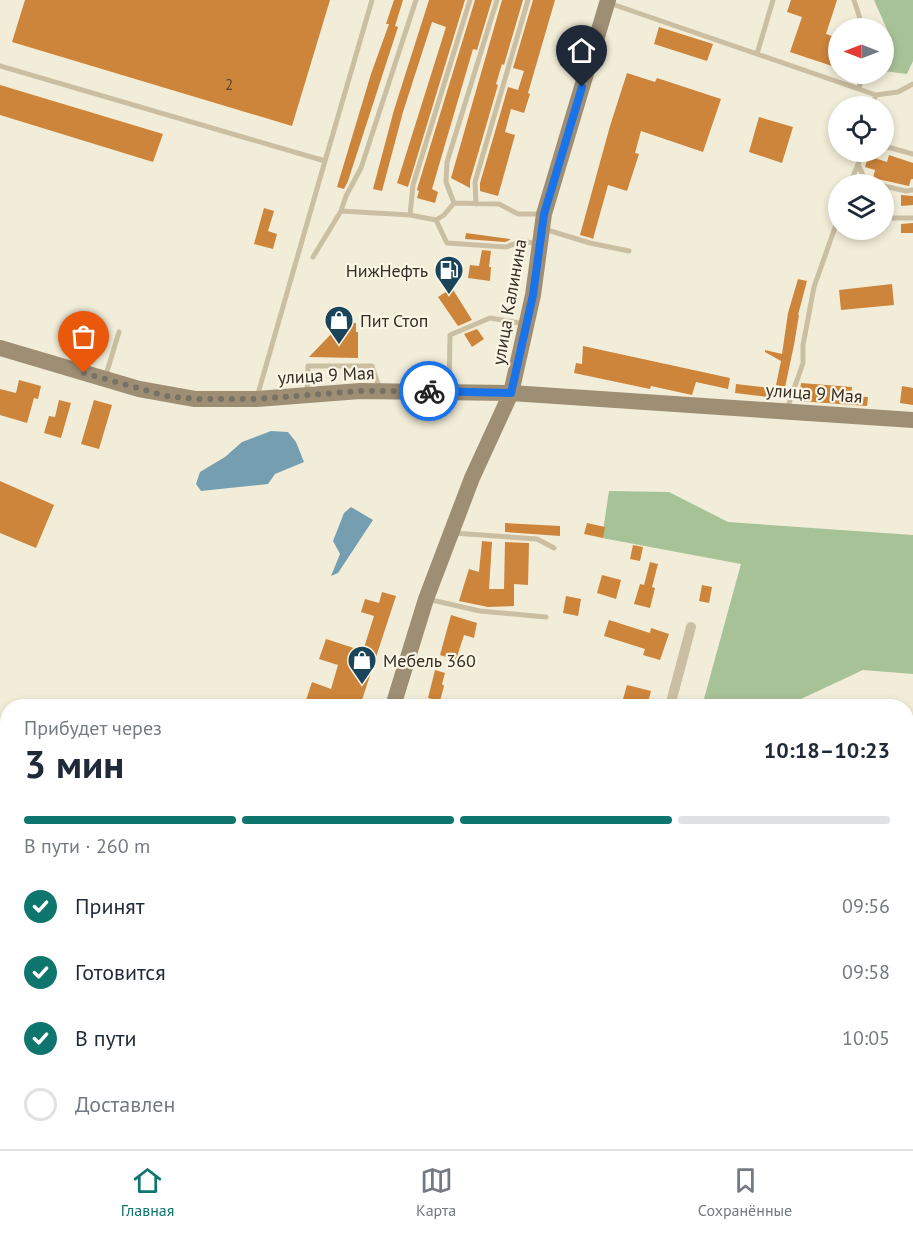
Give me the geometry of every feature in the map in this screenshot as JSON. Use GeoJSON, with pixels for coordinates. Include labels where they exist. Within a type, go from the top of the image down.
{"type":"FeatureCollection","features":[{"type":"Feature","properties":{"kind":"main road","name":"улица Калинина"},"geometry":{"type":"LineString","coordinates":[[395,699],[426,599],[472,478],[511,393],[533,295],[542,229],[608,1]]}},
{"type":"Feature","properties":{"kind":"main road","name":"улица 9 Мая"},"geometry":{"type":"LineString","coordinates":[[0,348],[166,396],[218,400],[381,391],[449,391],[511,393],[913,420]]}},
{"type":"Feature","properties":{"kind":"street"},"geometry":{"type":"LineString","coordinates":[[672,699],[691,627]]}},
{"type":"Feature","properties":{"kind":"lane"},"geometry":{"type":"LineString","coordinates":[[256,399],[372,0]]}},
{"type":"Feature","properties":{"kind":"lane"},"geometry":{"type":"LineString","coordinates":[[313,257],[341,211],[361,168],[416,0]]}},
{"type":"Feature","properties":{"kind":"lane"},"geometry":{"type":"LineString","coordinates":[[410,215],[413,185],[470,0]]}},
{"type":"Feature","properties":{"kind":"lane"},"geometry":{"type":"LineString","coordinates":[[454,203],[446,182],[447,162],[497,0]]}},
{"type":"Feature","properties":{"kind":"lane"},"geometry":{"type":"LineString","coordinates":[[476,204],[475,182],[528,0]]}},
{"type":"Feature","properties":{"kind":"lane"},"geometry":{"type":"LineString","coordinates":[[757,54],[773,0]]}},
{"type":"Feature","properties":{"kind":"lane"},"geometry":{"type":"LineString","coordinates":[[854,0],[859,18]]}},
{"type":"Feature","properties":{"kind":"lane"},"geometry":{"type":"LineString","coordinates":[[608,1],[876,95],[898,92],[913,84]]}},
{"type":"Feature","properties":{"kind":"lane"},"geometry":{"type":"LineString","coordinates":[[0,66],[325,161]]}},
{"type":"Feature","properties":{"kind":"lane"},"geometry":{"type":"LineString","coordinates":[[859,89],[860,84]]}},
{"type":"Feature","properties":{"kind":"lane"},"geometry":{"type":"LineString","coordinates":[[894,149],[913,154]]}},
{"type":"Feature","properties":{"kind":"lane"},"geometry":{"type":"LineString","coordinates":[[854,174],[858,164]]}},
{"type":"Feature","properties":{"kind":"lane"},"geometry":{"type":"LineString","coordinates":[[858,164],[862,174]]}},
{"type":"Feature","properties":{"kind":"lane"},"geometry":{"type":"LineString","coordinates":[[894,188],[913,190]]}},
{"type":"Feature","properties":{"kind":"lane"},"geometry":{"type":"LineString","coordinates":[[341,211],[410,215],[436,220],[444,215],[454,203]]}},
{"type":"Feature","properties":{"kind":"lane"},"geometry":{"type":"LineString","coordinates":[[454,203],[499,204],[542,229],[590,243],[629,251]]}},
{"type":"Feature","properties":{"kind":"lane"},"geometry":{"type":"LineString","coordinates":[[894,218],[913,218]]}},
{"type":"Feature","properties":{"kind":"lane"},"geometry":{"type":"LineString","coordinates":[[436,220],[447,243],[506,247],[542,229]]}},
{"type":"Feature","properties":{"kind":"lane"},"geometry":{"type":"LineString","coordinates":[[786,411],[803,363],[803,345],[814,287],[831,240]]}},
{"type":"Feature","properties":{"kind":"lane"},"geometry":{"type":"LineString","coordinates":[[449,391],[450,335],[490,318],[527,324]]}},
{"type":"Feature","properties":{"kind":"lane"},"geometry":{"type":"LineString","coordinates":[[105,380],[120,332]]}},
{"type":"Feature","properties":{"kind":"lane"},"geometry":{"type":"LineString","coordinates":[[306,395],[308,366],[372,366],[381,391]]}},
{"type":"Feature","properties":{"kind":"lane"},"geometry":{"type":"LineString","coordinates":[[451,533],[537,539],[554,548]]}},
{"type":"Feature","properties":{"kind":"lane"},"geometry":{"type":"LineString","coordinates":[[426,599],[480,611],[546,617]]}},
{"type":"Feature","properties":{"kind":"green space"},"geometry":{"type":"Polygon","coordinates":[[[874,0],[913,0],[913,61],[907,74],[894,72],[894,18],[882,18],[874,0]]]}},
{"type":"Feature","properties":{"kind":"green space"},"geometry":{"type":"Polygon","coordinates":[[[609,491],[669,492],[728,522],[913,535],[913,674],[863,670],[801,699],[704,699],[741,564],[602,538],[609,491]]]}},
{"type":"Feature","properties":{"kind":"water"},"geometry":{"type":"Polygon","coordinates":[[[271,431],[288,432],[296,442],[304,462],[275,474],[268,484],[201,491],[196,484],[200,472],[225,457],[242,442],[271,431]]]}},
{"type":"Feature","properties":{"kind":"water"},"geometry":{"type":"Polygon","coordinates":[[[351,507],[373,520],[338,573],[331,576],[340,554],[333,541],[344,513],[351,507]]]}},
{"type":"Feature","properties":{"kind":"building"},"geometry":{"type":"Polygon","coordinates":[[[25,0],[330,0],[292,126],[12,42],[25,0]]]}},
{"type":"Feature","properties":{"kind":"building"},"geometry":{"type":"Polygon","coordinates":[[[394,0],[403,0],[395,26],[398,27],[344,189],[337,187],[371,74],[389,24],[386,24],[394,0]]]}},
{"type":"Feature","properties":{"kind":"building"},"geometry":{"type":"Polygon","coordinates":[[[429,0],[465,0],[408,187],[397,183],[446,27],[432,22],[403,112],[382,191],[373,189],[394,110],[429,0]]]}},
{"type":"Feature","properties":{"kind":"building"},"geometry":{"type":"Polygon","coordinates":[[[475,0],[492,0],[477,50],[473,49],[432,189],[438,192],[435,203],[417,198],[419,191],[417,190],[475,0]]]}},
{"type":"Feature","properties":{"kind":"building"},"geometry":{"type":"Polygon","coordinates":[[[502,0],[523,0],[504,65],[502,64],[496,84],[498,85],[470,181],[470,188],[451,178],[502,0]]]}},
{"type":"Feature","properties":{"kind":"building"},"geometry":{"type":"Polygon","coordinates":[[[533,0],[555,0],[524,113],[511,109],[505,132],[515,135],[498,196],[480,191],[480,183],[508,87],[518,90],[524,71],[513,68],[533,0]]]}},
{"type":"Feature","properties":{"kind":"building"},"geometry":{"type":"Polygon","coordinates":[[[791,0],[837,0],[831,18],[828,18],[826,34],[828,35],[828,65],[790,52],[802,17],[787,12],[791,0]]]}},
{"type":"Feature","properties":{"kind":"building"},"geometry":{"type":"Polygon","coordinates":[[[659,27],[713,44],[707,61],[654,44],[659,27]]]}},
{"type":"Feature","properties":{"kind":"building"},"geometry":{"type":"Polygon","coordinates":[[[627,73],[655,82],[657,78],[721,99],[703,152],[641,131],[635,153],[639,154],[627,191],[608,185],[593,239],[580,235],[627,73]]]}},
{"type":"Feature","properties":{"kind":"building"},"geometry":{"type":"Polygon","coordinates":[[[0,85],[163,134],[153,162],[0,115],[0,85]]]}},
{"type":"Feature","properties":{"kind":"building"},"geometry":{"type":"Polygon","coordinates":[[[759,117],[793,127],[782,163],[749,152],[759,117]]]}},
{"type":"Feature","properties":{"kind":"building"},"geometry":{"type":"Polygon","coordinates":[[[894,157],[913,163],[913,179],[909,186],[894,183],[894,174],[874,174],[875,170],[865,167],[866,162],[894,162],[894,157]]]}},
{"type":"Feature","properties":{"kind":"building"},"geometry":{"type":"Polygon","coordinates":[[[901,195],[913,196],[913,205],[901,206],[901,195]]]}},
{"type":"Feature","properties":{"kind":"building"},"geometry":{"type":"Polygon","coordinates":[[[264,208],[274,211],[268,231],[277,234],[273,249],[254,244],[264,208]]]}},
{"type":"Feature","properties":{"kind":"building"},"geometry":{"type":"Polygon","coordinates":[[[913,223],[913,233],[901,233],[901,224],[913,223]]]}},
{"type":"Feature","properties":{"kind":"building"},"geometry":{"type":"Polygon","coordinates":[[[466,233],[510,240],[505,242],[465,239],[466,233]]]}},
{"type":"Feature","properties":{"kind":"building"},"geometry":{"type":"Polygon","coordinates":[[[482,250],[491,251],[490,281],[468,278],[470,265],[479,266],[482,250]]]}},
{"type":"Feature","properties":{"kind":"building"},"geometry":{"type":"Polygon","coordinates":[[[798,279],[807,281],[798,315],[785,387],[776,385],[781,361],[765,350],[782,354],[788,313],[798,279]]]}},
{"type":"Feature","properties":{"kind":"building"},"geometry":{"type":"Polygon","coordinates":[[[892,284],[894,305],[841,310],[839,290],[892,284]]]}},
{"type":"Feature","properties":{"kind":"building"},"geometry":{"type":"Polygon","coordinates":[[[452,288],[472,320],[458,326],[438,297],[452,288]]]}},
{"type":"Feature","properties":{"kind":"building","name":"Пит Стоп"},"geometry":{"type":"Polygon","coordinates":[[[336,322],[356,323],[358,358],[309,357],[332,333],[336,333],[336,322]]]}},
{"type":"Feature","properties":{"kind":"building"},"geometry":{"type":"Polygon","coordinates":[[[477,329],[484,339],[472,347],[464,334],[477,329]]]}},
{"type":"Feature","properties":{"kind":"building"},"geometry":{"type":"Polygon","coordinates":[[[583,346],[730,378],[728,389],[696,382],[692,395],[574,373],[576,363],[582,364],[583,346]]]}},
{"type":"Feature","properties":{"kind":"building"},"geometry":{"type":"Polygon","coordinates":[[[19,380],[41,386],[38,399],[34,398],[27,423],[0,415],[0,389],[16,393],[19,380]]]}},
{"type":"Feature","properties":{"kind":"building"},"geometry":{"type":"Polygon","coordinates":[[[801,383],[852,387],[851,396],[868,397],[867,406],[799,401],[801,383]]]}},
{"type":"Feature","properties":{"kind":"building"},"geometry":{"type":"Polygon","coordinates":[[[736,384],[778,389],[777,398],[735,393],[736,384]]]}},
{"type":"Feature","properties":{"kind":"building"},"geometry":{"type":"Polygon","coordinates":[[[902,386],[913,388],[913,405],[900,403],[902,386]]]}},
{"type":"Feature","properties":{"kind":"building"},"geometry":{"type":"Polygon","coordinates":[[[59,400],[71,403],[61,438],[44,433],[49,416],[55,417],[59,400]]]}},
{"type":"Feature","properties":{"kind":"building"},"geometry":{"type":"Polygon","coordinates":[[[94,400],[112,405],[99,449],[81,444],[94,400]]]}},
{"type":"Feature","properties":{"kind":"building"},"geometry":{"type":"Polygon","coordinates":[[[0,481],[54,505],[36,548],[0,533],[0,481]]]}},
{"type":"Feature","properties":{"kind":"building"},"geometry":{"type":"Polygon","coordinates":[[[505,523],[560,526],[560,536],[505,532],[505,523]]]}},
{"type":"Feature","properties":{"kind":"building"},"geometry":{"type":"Polygon","coordinates":[[[587,523],[605,527],[603,538],[584,534],[587,523]]]}},
{"type":"Feature","properties":{"kind":"building"},"geometry":{"type":"Polygon","coordinates":[[[482,541],[492,542],[489,589],[504,589],[505,542],[529,543],[528,585],[514,584],[514,606],[488,607],[459,601],[469,569],[479,572],[482,541]]]}},
{"type":"Feature","properties":{"kind":"building"},"geometry":{"type":"Polygon","coordinates":[[[633,545],[643,547],[640,561],[630,559],[633,545]]]}},
{"type":"Feature","properties":{"kind":"building"},"geometry":{"type":"Polygon","coordinates":[[[650,562],[658,564],[650,608],[634,604],[640,584],[644,585],[650,562]]]}},
{"type":"Feature","properties":{"kind":"building"},"geometry":{"type":"Polygon","coordinates":[[[602,575],[621,580],[616,599],[597,593],[602,575]]]}},
{"type":"Feature","properties":{"kind":"building"},"geometry":{"type":"Polygon","coordinates":[[[702,585],[712,587],[709,603],[699,601],[702,585]]]}},
{"type":"Feature","properties":{"kind":"building"},"geometry":{"type":"Polygon","coordinates":[[[382,592],[396,596],[362,699],[306,699],[312,682],[331,689],[338,665],[319,659],[326,639],[363,651],[374,616],[361,612],[365,599],[379,603],[382,592]]]}},
{"type":"Feature","properties":{"kind":"building"},"geometry":{"type":"Polygon","coordinates":[[[566,596],[581,599],[578,616],[563,613],[566,596]]]}},
{"type":"Feature","properties":{"kind":"building"},"geometry":{"type":"Polygon","coordinates":[[[451,615],[477,623],[474,638],[464,635],[456,660],[440,655],[451,615]]]}},
{"type":"Feature","properties":{"kind":"building"},"geometry":{"type":"Polygon","coordinates":[[[609,620],[650,633],[651,628],[669,634],[660,660],[643,655],[645,649],[604,636],[609,620]]]}},
{"type":"Feature","properties":{"kind":"building"},"geometry":{"type":"Polygon","coordinates":[[[435,670],[445,673],[441,699],[428,698],[435,670]]]}},
{"type":"Feature","properties":{"kind":"building"},"geometry":{"type":"Polygon","coordinates":[[[627,685],[651,691],[649,699],[623,699],[627,685]]]}},
{"type":"Feature","properties":{"kind":"way so far"},"geometry":{"type":"LineString","coordinates":[[84,373],[166,396],[195,399],[256,399],[360,391],[429,391]]}},
{"type":"Feature","properties":{"kind":"place","name":"НижНефть"},"geometry":{"type":"Point","coordinates":[449,296]}},
{"type":"Feature","properties":{"kind":"place","name":"Пит Стоп"},"geometry":{"type":"Point","coordinates":[339,346]}},
{"type":"Feature","properties":{"kind":"place","name":"Мебель 360"},"geometry":{"type":"Point","coordinates":[362,686]}},
{"type":"Feature","properties":{"kind":"route"},"geometry":{"type":"LineString","coordinates":[[429,391],[511,393],[533,295],[544,214],[582,87]]}}]}
